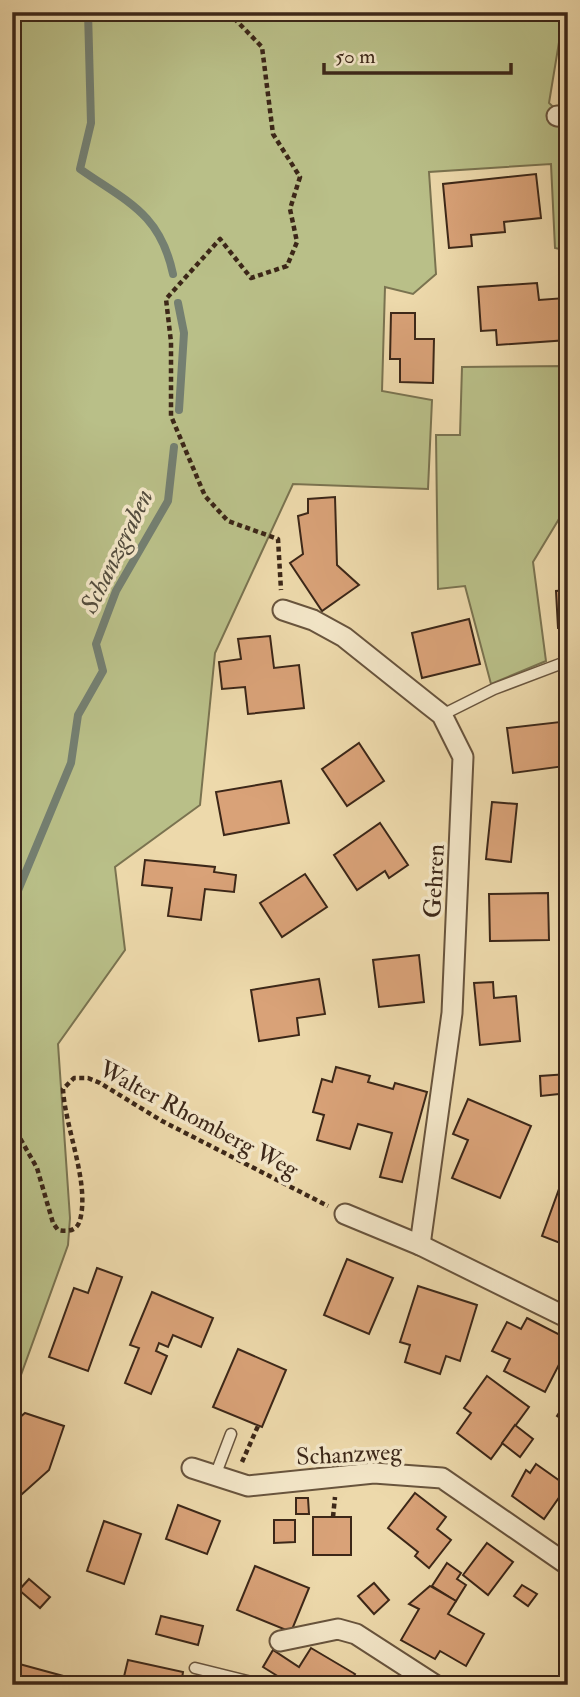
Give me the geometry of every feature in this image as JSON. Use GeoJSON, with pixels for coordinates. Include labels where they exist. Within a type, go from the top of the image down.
{"type":"FeatureCollection","features":[{"type":"Feature","properties":{"kind":"street","name":"Gehren"},"geometry":{"type":"LineString","coordinates":[[282,610],[313,620],[344,637],[442,715],[463,757],[452,1013],[420,1245]]}},
{"type":"Feature","properties":{"kind":"street"},"geometry":{"type":"LineString","coordinates":[[345,1214],[420,1245],[568,1318]]}},
{"type":"Feature","properties":{"kind":"street","name":"Schanzweg"},"geometry":{"type":"LineString","coordinates":[[192,1468],[248,1486],[374,1473],[442,1478],[568,1565]]}},
{"type":"Feature","properties":{"kind":"street"},"geometry":{"type":"LineString","coordinates":[[280,1641],[338,1629],[356,1633],[435,1685]]}},
{"type":"Feature","properties":{"kind":"lane"},"geometry":{"type":"LineString","coordinates":[[442,715],[494,689],[568,661]]}},
{"type":"Feature","properties":{"kind":"lane"},"geometry":{"type":"LineString","coordinates":[[215,1476],[231,1434]]}},
{"type":"Feature","properties":{"kind":"lane"},"geometry":{"type":"LineString","coordinates":[[194,1668],[262,1685]]}},
{"type":"Feature","properties":{"kind":"path"},"geometry":{"type":"LineString","coordinates":[[228,12],[262,47],[274,134],[300,177],[289,209],[297,242],[287,266],[251,278],[220,239],[166,299],[171,342],[171,416],[205,496],[228,521],[278,539],[282,610]]}},
{"type":"Feature","properties":{"kind":"path","name":"Walter Rhomberg Weg"},"geometry":{"type":"LineString","coordinates":[[12,1124],[37,1168],[53,1223],[58,1230],[67,1232],[75,1229],[80,1221],[81,1196],[62,1089],[74,1078],[88,1078],[100,1083],[183,1132],[345,1214]]}},
{"type":"Feature","properties":{"kind":"green space"},"geometry":{"type":"Polygon","coordinates":[[[12,12],[564,12],[549,103],[568,121],[568,251],[555,248],[551,164],[429,172],[436,274],[413,294],[385,287],[382,391],[432,400],[428,489],[293,484],[215,653],[200,805],[115,867],[125,950],[58,1044],[70,1218],[68,1245],[17,1386],[12,1391],[12,12]]]}},
{"type":"Feature","properties":{"kind":"green space"},"geometry":{"type":"Polygon","coordinates":[[[568,366],[568,438],[563,439],[568,504],[533,562],[546,661],[491,684],[465,586],[438,589],[436,435],[460,435],[462,367],[568,366]]]}},
{"type":"Feature","properties":{"kind":"building"},"geometry":{"type":"Polygon","coordinates":[[[536,174],[541,218],[504,222],[505,232],[471,235],[472,246],[449,248],[443,184],[536,174]]]}},
{"type":"Feature","properties":{"kind":"building"},"geometry":{"type":"Polygon","coordinates":[[[537,283],[539,300],[565,298],[568,340],[497,345],[496,330],[481,331],[478,287],[537,283]]]}},
{"type":"Feature","properties":{"kind":"building"},"geometry":{"type":"Polygon","coordinates":[[[391,313],[415,313],[415,339],[434,339],[433,383],[400,382],[400,359],[390,359],[391,313]]]}},
{"type":"Feature","properties":{"kind":"building"},"geometry":{"type":"Polygon","coordinates":[[[335,497],[337,565],[359,585],[322,611],[290,563],[303,554],[298,516],[308,513],[308,499],[335,497]]]}},
{"type":"Feature","properties":{"kind":"building"},"geometry":{"type":"Polygon","coordinates":[[[568,590],[568,627],[558,628],[556,591],[568,590]]]}},
{"type":"Feature","properties":{"kind":"building"},"geometry":{"type":"Polygon","coordinates":[[[469,619],[480,664],[422,678],[412,633],[469,619]]]}},
{"type":"Feature","properties":{"kind":"building"},"geometry":{"type":"Polygon","coordinates":[[[270,636],[274,668],[299,665],[304,708],[248,714],[245,687],[222,689],[219,662],[241,659],[238,639],[270,636]]]}},
{"type":"Feature","properties":{"kind":"building"},"geometry":{"type":"Polygon","coordinates":[[[560,722],[565,766],[513,773],[507,728],[560,722]]]}},
{"type":"Feature","properties":{"kind":"building"},"geometry":{"type":"Polygon","coordinates":[[[359,743],[384,781],[347,806],[322,769],[359,743]]]}},
{"type":"Feature","properties":{"kind":"building"},"geometry":{"type":"Polygon","coordinates":[[[281,781],[289,823],[224,835],[216,792],[281,781]]]}},
{"type":"Feature","properties":{"kind":"building"},"geometry":{"type":"Polygon","coordinates":[[[492,802],[517,804],[511,862],[486,859],[492,802]]]}},
{"type":"Feature","properties":{"kind":"building"},"geometry":{"type":"Polygon","coordinates":[[[380,823],[408,865],[389,878],[385,871],[357,890],[334,855],[380,823]]]}},
{"type":"Feature","properties":{"kind":"building"},"geometry":{"type":"Polygon","coordinates":[[[145,860],[215,867],[214,872],[236,875],[234,892],[205,889],[201,920],[168,916],[172,888],[142,885],[145,860]]]}},
{"type":"Feature","properties":{"kind":"building"},"geometry":{"type":"Polygon","coordinates":[[[305,874],[327,907],[282,937],[260,903],[305,874]]]}},
{"type":"Feature","properties":{"kind":"building"},"geometry":{"type":"Polygon","coordinates":[[[548,893],[549,940],[490,941],[489,894],[548,893]]]}},
{"type":"Feature","properties":{"kind":"building"},"geometry":{"type":"Polygon","coordinates":[[[419,955],[424,1002],[379,1007],[373,960],[419,955]]]}},
{"type":"Feature","properties":{"kind":"building"},"geometry":{"type":"Polygon","coordinates":[[[319,979],[325,1014],[297,1018],[299,1035],[259,1041],[251,990],[319,979]]]}},
{"type":"Feature","properties":{"kind":"building"},"geometry":{"type":"Polygon","coordinates":[[[493,982],[494,998],[516,996],[520,1041],[480,1045],[474,983],[493,982]]]}},
{"type":"Feature","properties":{"kind":"building"},"geometry":{"type":"Polygon","coordinates":[[[336,1067],[370,1076],[368,1082],[393,1089],[395,1083],[427,1092],[402,1182],[380,1177],[392,1133],[358,1124],[350,1149],[317,1140],[324,1115],[313,1112],[322,1079],[332,1082],[336,1067]]]}},
{"type":"Feature","properties":{"kind":"building"},"geometry":{"type":"Polygon","coordinates":[[[568,1074],[568,1093],[541,1096],[540,1076],[568,1074]]]}},
{"type":"Feature","properties":{"kind":"building"},"geometry":{"type":"Polygon","coordinates":[[[468,1099],[531,1126],[500,1198],[452,1178],[468,1140],[453,1134],[468,1099]]]}},
{"type":"Feature","properties":{"kind":"building"},"geometry":{"type":"Polygon","coordinates":[[[568,1167],[568,1246],[542,1236],[568,1167]]]}},
{"type":"Feature","properties":{"kind":"building"},"geometry":{"type":"Polygon","coordinates":[[[347,1259],[393,1278],[369,1334],[324,1315],[347,1259]]]}},
{"type":"Feature","properties":{"kind":"building"},"geometry":{"type":"Polygon","coordinates":[[[97,1268],[122,1277],[88,1371],[49,1357],[74,1288],[88,1293],[97,1268]]]}},
{"type":"Feature","properties":{"kind":"building"},"geometry":{"type":"Polygon","coordinates":[[[418,1286],[477,1305],[460,1361],[446,1356],[440,1374],[405,1362],[410,1345],[400,1342],[418,1286]]]}},
{"type":"Feature","properties":{"kind":"building"},"geometry":{"type":"Polygon","coordinates":[[[152,1292],[213,1318],[201,1347],[173,1335],[168,1347],[159,1343],[156,1351],[167,1356],[151,1394],[125,1383],[139,1348],[130,1345],[152,1292]]]}},
{"type":"Feature","properties":{"kind":"building"},"geometry":{"type":"Polygon","coordinates":[[[527,1318],[568,1339],[568,1347],[545,1392],[504,1371],[510,1359],[492,1351],[507,1322],[521,1329],[527,1318]]]}},
{"type":"Feature","properties":{"kind":"building"},"geometry":{"type":"Polygon","coordinates":[[[238,1349],[286,1370],[262,1427],[213,1407],[238,1349]]]}},
{"type":"Feature","properties":{"kind":"building"},"geometry":{"type":"Polygon","coordinates":[[[487,1376],[529,1407],[491,1459],[457,1433],[471,1413],[464,1408],[487,1376]]]}},
{"type":"Feature","properties":{"kind":"building"},"geometry":{"type":"Polygon","coordinates":[[[568,1399],[568,1423],[557,1416],[568,1399]]]}},
{"type":"Feature","properties":{"kind":"building"},"geometry":{"type":"Polygon","coordinates":[[[25,1413],[64,1426],[49,1470],[12,1503],[12,1424],[25,1413]]]}},
{"type":"Feature","properties":{"kind":"building"},"geometry":{"type":"Polygon","coordinates":[[[515,1425],[533,1439],[520,1457],[502,1443],[515,1425]]]}},
{"type":"Feature","properties":{"kind":"building"},"geometry":{"type":"Polygon","coordinates":[[[536,1464],[567,1486],[544,1519],[512,1496],[526,1470],[530,1473],[536,1464]]]}},
{"type":"Feature","properties":{"kind":"building"},"geometry":{"type":"Polygon","coordinates":[[[415,1493],[446,1517],[437,1529],[451,1540],[429,1568],[415,1556],[418,1552],[388,1528],[415,1493]]]}},
{"type":"Feature","properties":{"kind":"building"},"geometry":{"type":"Polygon","coordinates":[[[296,1498],[308,1498],[309,1514],[296,1514],[296,1498]]]}},
{"type":"Feature","properties":{"kind":"building"},"geometry":{"type":"Polygon","coordinates":[[[178,1505],[220,1521],[207,1554],[166,1539],[178,1505]]]}},
{"type":"Feature","properties":{"kind":"building"},"geometry":{"type":"Polygon","coordinates":[[[313,1517],[351,1517],[351,1555],[313,1555],[313,1517]]]}},
{"type":"Feature","properties":{"kind":"building"},"geometry":{"type":"Polygon","coordinates":[[[274,1520],[295,1520],[295,1542],[274,1543],[274,1520]]]}},
{"type":"Feature","properties":{"kind":"building"},"geometry":{"type":"Polygon","coordinates":[[[104,1521],[141,1534],[124,1584],[87,1571],[104,1521]]]}},
{"type":"Feature","properties":{"kind":"building"},"geometry":{"type":"Polygon","coordinates":[[[487,1543],[513,1562],[488,1595],[463,1575],[487,1543]]]}},
{"type":"Feature","properties":{"kind":"building"},"geometry":{"type":"Polygon","coordinates":[[[447,1563],[461,1573],[457,1579],[466,1585],[456,1601],[432,1586],[447,1563]]]}},
{"type":"Feature","properties":{"kind":"building"},"geometry":{"type":"Polygon","coordinates":[[[255,1566],[309,1588],[291,1632],[237,1610],[255,1566]]]}},
{"type":"Feature","properties":{"kind":"building"},"geometry":{"type":"Polygon","coordinates":[[[29,1579],[50,1597],[40,1608],[19,1590],[29,1579]]]}},
{"type":"Feature","properties":{"kind":"building"},"geometry":{"type":"Polygon","coordinates":[[[374,1583],[389,1600],[374,1614],[358,1596],[374,1583]]]}},
{"type":"Feature","properties":{"kind":"building"},"geometry":{"type":"Polygon","coordinates":[[[522,1585],[537,1594],[528,1606],[514,1596],[522,1585]]]}},
{"type":"Feature","properties":{"kind":"building"},"geometry":{"type":"Polygon","coordinates":[[[430,1586],[456,1601],[448,1614],[484,1634],[466,1666],[440,1651],[435,1659],[401,1640],[419,1609],[409,1604],[430,1586]]]}},
{"type":"Feature","properties":{"kind":"building"},"geometry":{"type":"Polygon","coordinates":[[[161,1616],[203,1626],[198,1645],[156,1634],[161,1616]]]}},
{"type":"Feature","properties":{"kind":"building"},"geometry":{"type":"Polygon","coordinates":[[[311,1648],[355,1674],[349,1685],[292,1685],[263,1667],[273,1650],[299,1667],[311,1648]]]}},
{"type":"Feature","properties":{"kind":"building"},"geometry":{"type":"Polygon","coordinates":[[[128,1660],[183,1672],[181,1685],[122,1685],[128,1660]]]}},
{"type":"Feature","properties":{"kind":"building"},"geometry":{"type":"Polygon","coordinates":[[[12,1662],[67,1677],[64,1685],[12,1685],[12,1662]]]}},
{"type":"Feature","properties":{"kind":"waterway","name":"Schanzgraben"},"geometry":{"type":"LineString","coordinates":[[88,12],[91,123],[80,169],[127,201],[150,223],[160,237],[173,274]]}},
{"type":"Feature","properties":{"kind":"waterway","name":"Schanzgraben"},"geometry":{"type":"LineString","coordinates":[[178,303],[184,333],[179,410]]}},
{"type":"Feature","properties":{"kind":"waterway","name":"Schanzgraben"},"geometry":{"type":"LineString","coordinates":[[12,905],[71,763],[78,715],[103,671],[96,644],[116,591],[168,501],[174,447]]}}]}
